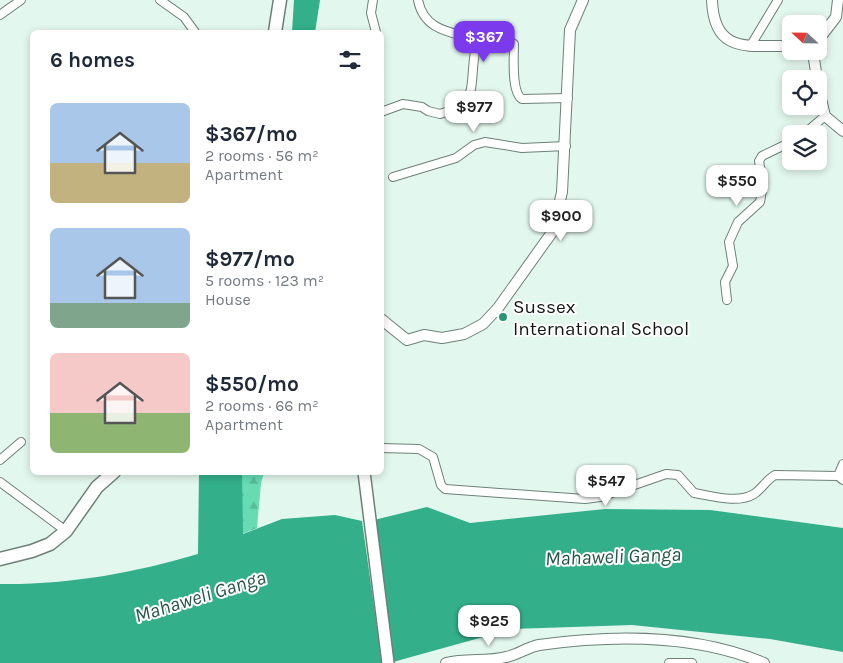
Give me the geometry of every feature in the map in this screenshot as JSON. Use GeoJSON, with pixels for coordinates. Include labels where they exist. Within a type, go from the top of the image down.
{"type":"FeatureCollection","features":[{"type":"Feature","properties":{"kind":"main road"},"geometry":{"type":"LineString","coordinates":[[275,30],[280,0]]}},
{"type":"Feature","properties":{"kind":"main road"},"geometry":{"type":"LineString","coordinates":[[0,559],[50,544],[66,530],[97,487],[111,475]]}},
{"type":"Feature","properties":{"kind":"main road"},"geometry":{"type":"LineString","coordinates":[[364,475],[388,663]]}},
{"type":"Feature","properties":{"kind":"street"},"geometry":{"type":"LineString","coordinates":[[0,15],[21,0]]}},
{"type":"Feature","properties":{"kind":"street"},"geometry":{"type":"LineString","coordinates":[[160,0],[184,17],[194,30]]}},
{"type":"Feature","properties":{"kind":"street"},"geometry":{"type":"LineString","coordinates":[[373,0],[371,13],[375,30]]}},
{"type":"Feature","properties":{"kind":"street"},"geometry":{"type":"LineString","coordinates":[[418,0],[420,13],[425,19],[441,30],[478,40],[484,38],[508,40],[514,44],[515,89],[522,99],[568,98]]}},
{"type":"Feature","properties":{"kind":"street"},"geometry":{"type":"LineString","coordinates":[[384,321],[407,340],[424,335],[442,338],[464,334],[483,324],[498,308],[553,231],[562,192],[566,146],[570,30],[583,0]]}},
{"type":"Feature","properties":{"kind":"street"},"geometry":{"type":"LineString","coordinates":[[712,0],[715,24],[719,33],[728,42],[782,46]]}},
{"type":"Feature","properties":{"kind":"street"},"geometry":{"type":"LineString","coordinates":[[751,45],[778,0]]}},
{"type":"Feature","properties":{"kind":"street"},"geometry":{"type":"LineString","coordinates":[[828,28],[836,17],[838,0]]}},
{"type":"Feature","properties":{"kind":"street"},"geometry":{"type":"LineString","coordinates":[[384,111],[403,104],[422,107],[428,111],[440,114],[466,104],[471,94],[474,50],[478,40]]}},
{"type":"Feature","properties":{"kind":"street"},"geometry":{"type":"LineString","coordinates":[[814,125],[825,116],[843,131]]}},
{"type":"Feature","properties":{"kind":"street"},"geometry":{"type":"LineString","coordinates":[[393,177],[456,158],[474,145],[485,142],[522,148],[566,146]]}},
{"type":"Feature","properties":{"kind":"street"},"geometry":{"type":"LineString","coordinates":[[727,300],[725,282],[733,266],[728,242],[738,222],[760,202],[763,184],[759,161],[762,156],[782,146]]}},
{"type":"Feature","properties":{"kind":"street"},"geometry":{"type":"LineString","coordinates":[[0,460],[21,442]]}},
{"type":"Feature","properties":{"kind":"street"},"geometry":{"type":"LineString","coordinates":[[384,448],[419,449],[433,457],[437,464],[441,485],[445,488],[569,499],[600,497],[666,474],[678,475],[694,494],[735,498],[755,494],[769,478],[775,475],[840,478],[843,464]]}},
{"type":"Feature","properties":{"kind":"street"},"geometry":{"type":"LineString","coordinates":[[0,482],[66,530]]}},
{"type":"Feature","properties":{"kind":"street"},"geometry":{"type":"LineString","coordinates":[[446,663],[506,657],[538,645],[654,639],[708,646],[745,655],[764,663]]}},
{"type":"Feature","properties":{"kind":"street"},"geometry":{"type":"LineString","coordinates":[[669,663],[692,663]]}},
{"type":"Feature","properties":{"kind":"green space"},"geometry":{"type":"Polygon","coordinates":[[[242,475],[263,475],[257,528],[242,534],[242,475]]]}},
{"type":"Feature","properties":{"kind":"water"},"geometry":{"type":"Polygon","coordinates":[[[294,0],[320,0],[315,30],[292,30],[294,0]]]}},
{"type":"Feature","properties":{"kind":"water","name":"Mahaweli Ganga"},"geometry":{"type":"Polygon","coordinates":[[[199,475],[242,475],[243,534],[282,519],[335,515],[362,521],[382,663],[0,663],[0,584],[75,580],[149,567],[198,554],[199,475]]]}},
{"type":"Feature","properties":{"kind":"water","name":"Mahaweli Ganga"},"geometry":{"type":"Polygon","coordinates":[[[427,507],[470,523],[605,509],[710,510],[843,528],[843,652],[770,639],[632,625],[512,629],[393,662],[374,520],[427,507]]]}},
{"type":"Feature","properties":{"kind":"place","name":"Sussex International School"},"geometry":{"type":"Point","coordinates":[503,317]}}]}
